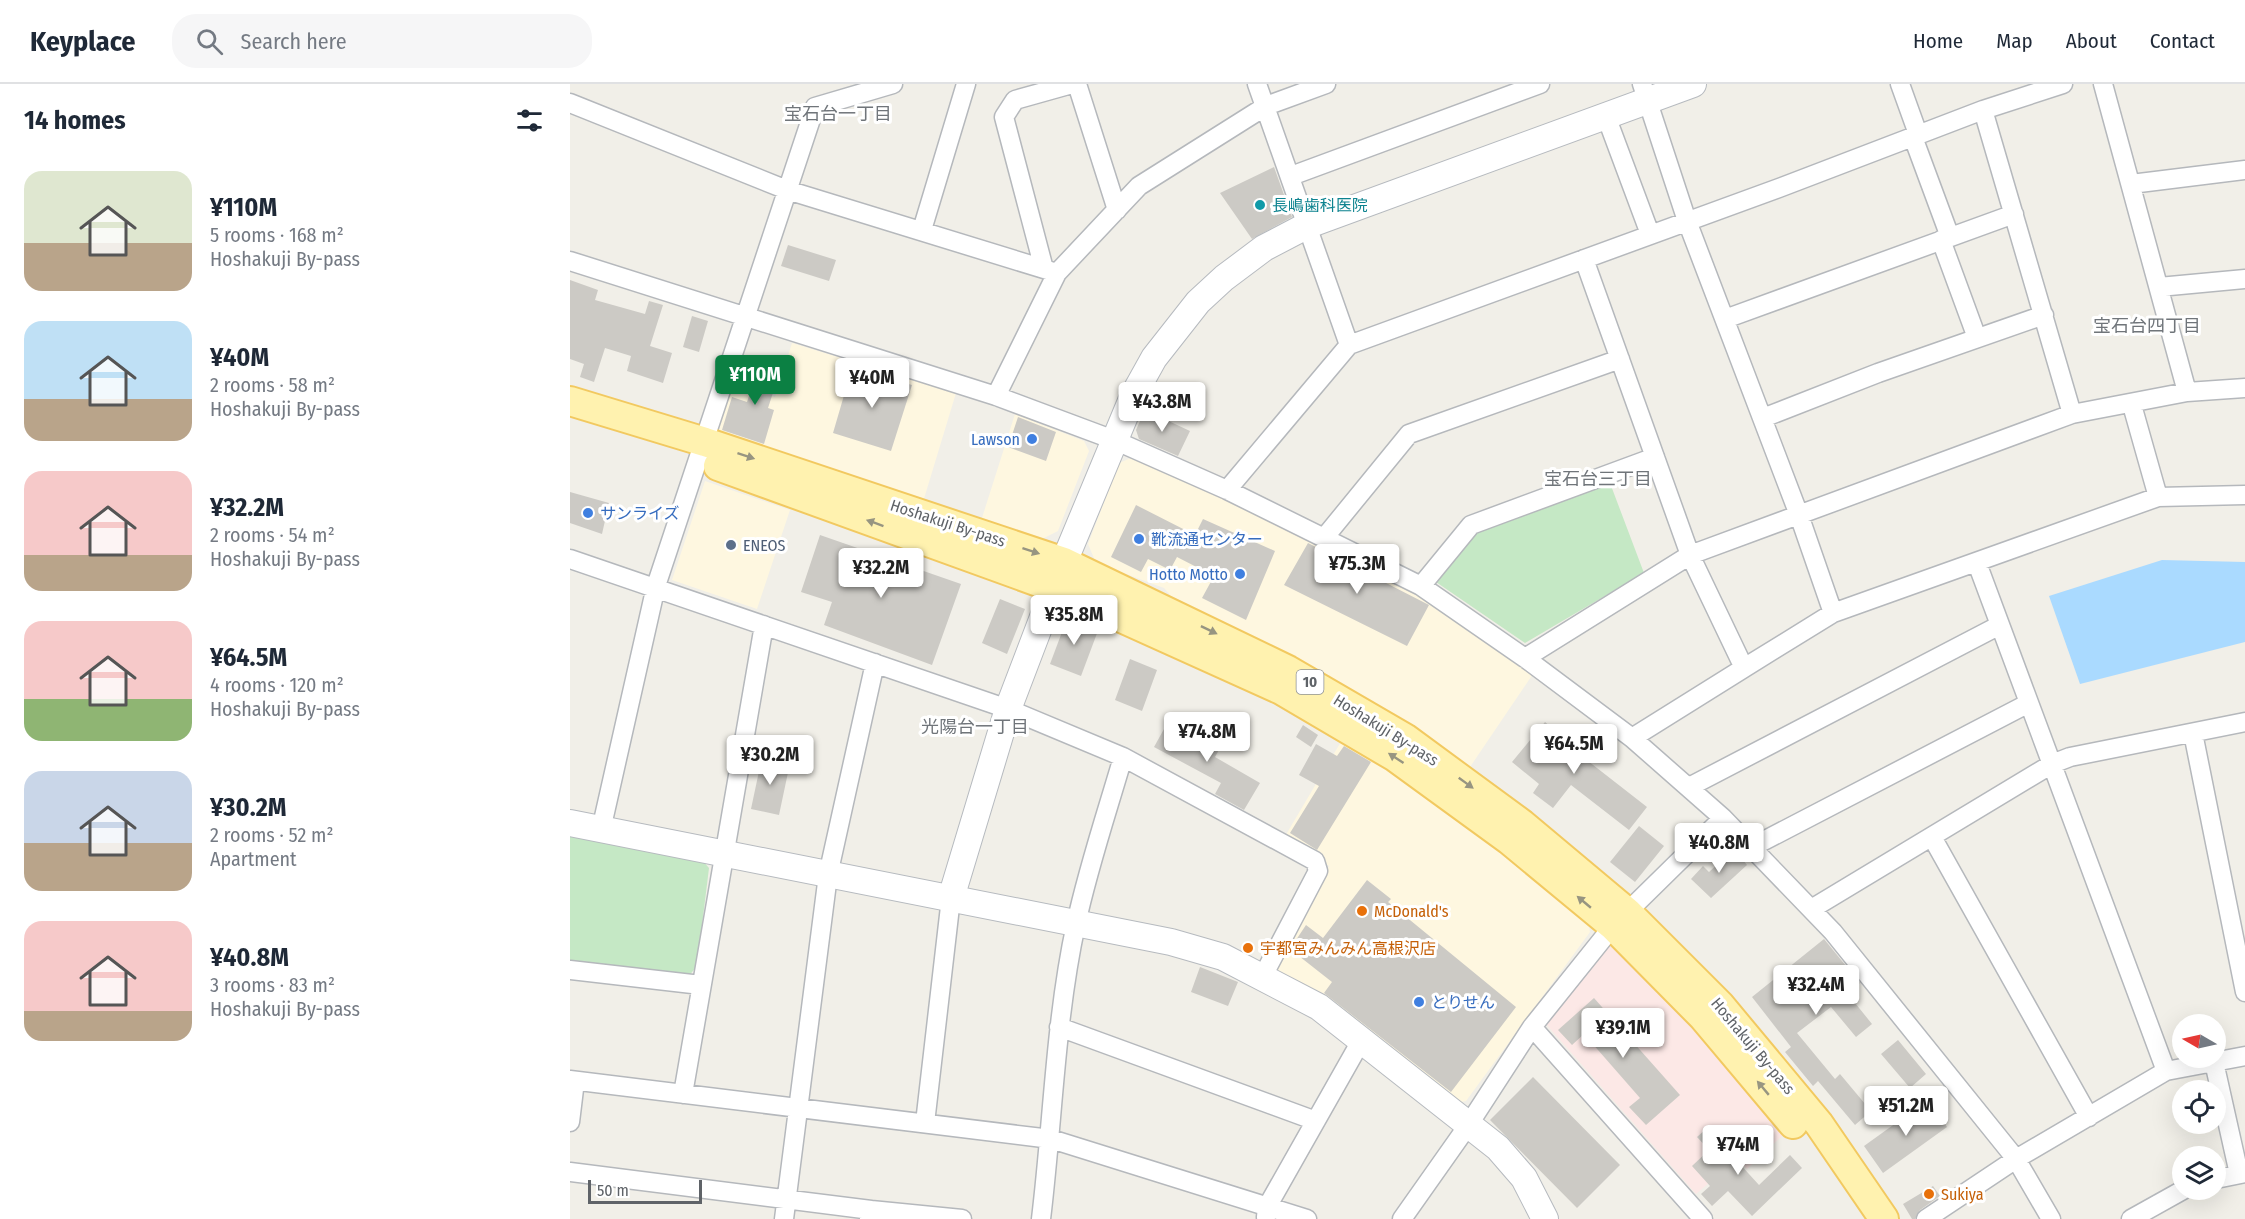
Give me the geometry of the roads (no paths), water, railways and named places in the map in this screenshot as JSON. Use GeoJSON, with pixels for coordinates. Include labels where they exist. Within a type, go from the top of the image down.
{"type":"FeatureCollection","features":[{"type":"Feature","properties":{"kind":"main road","name":"Hoshakuji By-pass"},"geometry":{"type":"LineString","coordinates":[[570,401],[702,451],[1060,575],[1288,669],[1405,738],[1522,824],[1620,919],[1727,1014],[1819,1124],[1884,1219]]}},
{"type":"Feature","properties":{"kind":"main road","name":"Hoshakuji By-pass"},"geometry":{"type":"LineString","coordinates":[[570,419],[702,451]]}},
{"type":"Feature","properties":{"kind":"main road","name":"Hoshakuji By-pass"},"geometry":{"type":"LineString","coordinates":[[1620,919],[1796,1127],[1860,1219]]}},
{"type":"Feature","properties":{"kind":"street"},"geometry":{"type":"LineString","coordinates":[[601,830],[656,586],[815,107],[893,84]]}},
{"type":"Feature","properties":{"kind":"street"},"geometry":{"type":"LineString","coordinates":[[922,230],[966,84]]}},
{"type":"Feature","properties":{"kind":"street"},"geometry":{"type":"LineString","coordinates":[[1051,271],[1004,117],[1015,100],[1072,84]]}},
{"type":"Feature","properties":{"kind":"street"},"geometry":{"type":"LineString","coordinates":[[1077,84],[1117,210]]}},
{"type":"Feature","properties":{"kind":"street"},"geometry":{"type":"LineString","coordinates":[[1257,84],[1349,345]]}},
{"type":"Feature","properties":{"kind":"street"},"geometry":{"type":"LineString","coordinates":[[996,396],[1051,271],[1117,210],[1139,186],[1266,106],[1326,84]]}},
{"type":"Feature","properties":{"kind":"street"},"geometry":{"type":"LineString","coordinates":[[1291,176],[1540,84]]}},
{"type":"Feature","properties":{"kind":"street"},"geometry":{"type":"LineString","coordinates":[[925,1123],[951,898],[1008,709],[1114,440],[1154,358],[1198,302],[1224,278],[1264,248],[1308,225],[1606,116],[1646,92],[1693,84]]}},
{"type":"Feature","properties":{"kind":"street"},"geometry":{"type":"LineString","coordinates":[[1900,84],[1977,339]]}},
{"type":"Feature","properties":{"kind":"street"},"geometry":{"type":"LineString","coordinates":[[1227,490],[1349,345],[2043,87],[2063,84]]}},
{"type":"Feature","properties":{"kind":"street"},"geometry":{"type":"LineString","coordinates":[[2103,84],[2187,392]]}},
{"type":"Feature","properties":{"kind":"street"},"geometry":{"type":"LineString","coordinates":[[1646,92],[1687,221],[1799,514],[1833,613]]}},
{"type":"Feature","properties":{"kind":"street"},"geometry":{"type":"LineString","coordinates":[[570,102],[787,190],[1051,271]]}},
{"type":"Feature","properties":{"kind":"street"},"geometry":{"type":"LineString","coordinates":[[1983,110],[2072,414]]}},
{"type":"Feature","properties":{"kind":"street"},"geometry":{"type":"LineString","coordinates":[[1606,116],[1650,234]]}},
{"type":"Feature","properties":{"kind":"street"},"geometry":{"type":"LineString","coordinates":[[2130,184],[2245,170]]}},
{"type":"Feature","properties":{"kind":"street"},"geometry":{"type":"LineString","coordinates":[[1725,319],[2014,214]]}},
{"type":"Feature","properties":{"kind":"street"},"geometry":{"type":"LineString","coordinates":[[1584,259],[1690,555],[1744,669]]}},
{"type":"Feature","properties":{"kind":"street"},"geometry":{"type":"LineString","coordinates":[[570,261],[996,396],[1114,440],[1227,490],[1421,586],[1525,658],[1632,738],[1724,818],[1813,908],[2016,1159],[2051,1219]]}},
{"type":"Feature","properties":{"kind":"street"},"geometry":{"type":"LineString","coordinates":[[2159,287],[2245,279]]}},
{"type":"Feature","properties":{"kind":"street"},"geometry":{"type":"LineString","coordinates":[[1763,418],[1878,373],[2044,315]]}},
{"type":"Feature","properties":{"kind":"street"},"geometry":{"type":"LineString","coordinates":[[1324,538],[1409,434],[1620,359]]}},
{"type":"Feature","properties":{"kind":"street"},"geometry":{"type":"LineString","coordinates":[[1525,658],[1690,555],[1799,514],[2072,414],[2132,405],[2187,392],[2245,388]]}},
{"type":"Feature","properties":{"kind":"street"},"geometry":{"type":"LineString","coordinates":[[2132,405],[2158,497]]}},
{"type":"Feature","properties":{"kind":"street"},"geometry":{"type":"LineString","coordinates":[[1421,586],[1471,525],[1655,458]]}},
{"type":"Feature","properties":{"kind":"street"},"geometry":{"type":"LineString","coordinates":[[1632,738],[1833,613],[2158,497],[2245,495]]}},
{"type":"Feature","properties":{"kind":"street"},"geometry":{"type":"LineString","coordinates":[[570,559],[656,586],[1008,709],[1123,757],[1315,861],[1318,872],[1263,976]]}},
{"type":"Feature","properties":{"kind":"street"},"geometry":{"type":"LineString","coordinates":[[1977,563],[2166,1071]]}},
{"type":"Feature","properties":{"kind":"street"},"geometry":{"type":"LineString","coordinates":[[683,1094],[764,625]]}},
{"type":"Feature","properties":{"kind":"street"},"geometry":{"type":"LineString","coordinates":[[1689,787],[2000,625]]}},
{"type":"Feature","properties":{"kind":"street"},"geometry":{"type":"LineString","coordinates":[[784,1219],[828,875],[875,663]]}},
{"type":"Feature","properties":{"kind":"street"},"geometry":{"type":"LineString","coordinates":[[1752,847],[2029,703]]}},
{"type":"Feature","properties":{"kind":"street"},"geometry":{"type":"LineString","coordinates":[[1813,908],[2052,764],[2070,757],[2245,722]]}},
{"type":"Feature","properties":{"kind":"street"},"geometry":{"type":"LineString","coordinates":[[2193,733],[2245,992]]}},
{"type":"Feature","properties":{"kind":"street"},"geometry":{"type":"LineString","coordinates":[[1041,1219],[1051,1139],[1059,1027],[1076,924],[1123,757]]}},
{"type":"Feature","properties":{"kind":"street"},"geometry":{"type":"LineString","coordinates":[[1402,1219],[1469,1124],[1532,1027],[1620,919],[1724,818]]}},
{"type":"Feature","properties":{"kind":"street"},"geometry":{"type":"LineString","coordinates":[[570,823],[1171,942],[1223,957],[1319,1007],[1469,1124],[1498,1148],[1524,1178],[1545,1219]]}},
{"type":"Feature","properties":{"kind":"street"},"geometry":{"type":"LineString","coordinates":[[1932,837],[2089,1117]]}},
{"type":"Feature","properties":{"kind":"street"},"geometry":{"type":"LineString","coordinates":[[570,970],[701,985]]}},
{"type":"Feature","properties":{"kind":"street"},"geometry":{"type":"LineString","coordinates":[[1059,1027],[1316,1121]]}},
{"type":"Feature","properties":{"kind":"street"},"geometry":{"type":"LineString","coordinates":[[1532,1027],[1703,1219]]}},
{"type":"Feature","properties":{"kind":"street"},"geometry":{"type":"LineString","coordinates":[[1266,1213],[1361,1041]]}},
{"type":"Feature","properties":{"kind":"street"},"geometry":{"type":"LineString","coordinates":[[2226,1060],[2245,1056]]}},
{"type":"Feature","properties":{"kind":"street"},"geometry":{"type":"LineString","coordinates":[[1926,1219],[2016,1159],[2166,1071],[2182,1068]]}},
{"type":"Feature","properties":{"kind":"street"},"geometry":{"type":"LineString","coordinates":[[2216,1068],[2242,1174],[2226,1177]]}},
{"type":"Feature","properties":{"kind":"street"},"geometry":{"type":"LineString","coordinates":[[570,1122],[573,1081],[1051,1139],[1266,1213],[1307,1219]]}},
{"type":"Feature","properties":{"kind":"street"},"geometry":{"type":"LineString","coordinates":[[570,1172],[787,1199],[870,1214],[962,1219]]}},
{"type":"Feature","properties":{"kind":"street"},"geometry":{"type":"LineString","coordinates":[[2131,1219],[2172,1196]]}},
{"type":"Feature","properties":{"kind":"water"},"geometry":{"type":"Polygon","coordinates":[[[2162,560],[2245,562],[2245,642],[2080,684],[2049,596],[2162,560]]]}},
{"type":"Feature","properties":{"kind":"place","name":"長嶋歯科医院"},"geometry":{"type":"Point","coordinates":[1260,205]}},
{"type":"Feature","properties":{"kind":"place","name":"Lawson"},"geometry":{"type":"Point","coordinates":[1032,439]}},
{"type":"Feature","properties":{"kind":"place","name":"サンライズ"},"geometry":{"type":"Point","coordinates":[588,513]}},
{"type":"Feature","properties":{"kind":"place","name":"靴流通センター"},"geometry":{"type":"Point","coordinates":[1139,539]}},
{"type":"Feature","properties":{"kind":"place","name":"ENEOS"},"geometry":{"type":"Point","coordinates":[731,545]}},
{"type":"Feature","properties":{"kind":"place","name":"Hotto Motto"},"geometry":{"type":"Point","coordinates":[1240,574]}},
{"type":"Feature","properties":{"kind":"place","name":"McDonald's"},"geometry":{"type":"Point","coordinates":[1362,911]}},
{"type":"Feature","properties":{"kind":"place","name":"宇都宮みんみん高根沢店"},"geometry":{"type":"Point","coordinates":[1248,948]}},
{"type":"Feature","properties":{"kind":"place","name":"とりせん"},"geometry":{"type":"Point","coordinates":[1419,1002]}},
{"type":"Feature","properties":{"kind":"place","name":"Sukiya"},"geometry":{"type":"Point","coordinates":[1929,1194]}},
{"type":"Feature","properties":{"kind":"district","name":"宝石台一丁目"},"geometry":{"type":"Point","coordinates":[838,114]}},
{"type":"Feature","properties":{"kind":"district","name":"宝石台四丁目"},"geometry":{"type":"Point","coordinates":[2147,326]}},
{"type":"Feature","properties":{"kind":"district","name":"宝石台三丁目"},"geometry":{"type":"Point","coordinates":[1598,479]}},
{"type":"Feature","properties":{"kind":"district","name":"光陽台一丁目"},"geometry":{"type":"Point","coordinates":[975,727]}}]}
